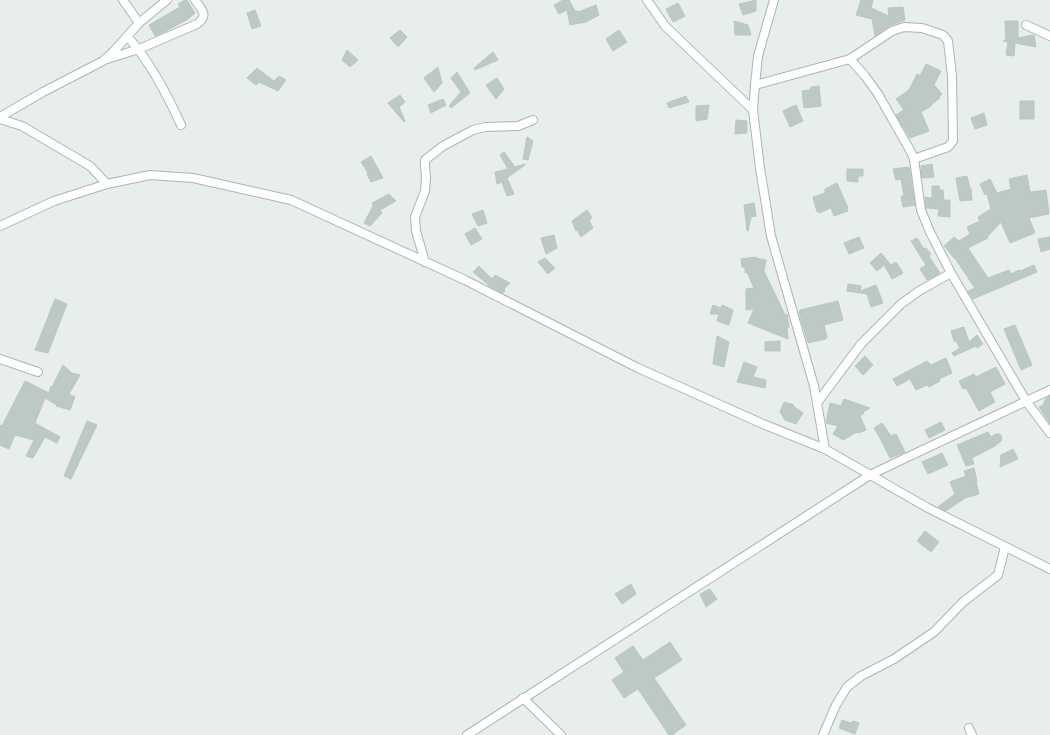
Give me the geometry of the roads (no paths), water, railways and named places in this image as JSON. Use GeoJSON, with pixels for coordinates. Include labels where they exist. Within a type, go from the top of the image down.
{"type":"FeatureCollection","features":[{"type":"Feature","properties":{"kind":"street"},"geometry":{"type":"LineString","coordinates":[[123,0],[139,24]]}},
{"type":"Feature","properties":{"kind":"street"},"geometry":{"type":"LineString","coordinates":[[103,61],[114,52],[139,24],[167,0]]}},
{"type":"Feature","properties":{"kind":"street"},"geometry":{"type":"LineString","coordinates":[[0,118],[43,92],[103,61],[139,50],[196,24],[204,16],[196,0]]}},
{"type":"Feature","properties":{"kind":"street"},"geometry":{"type":"LineString","coordinates":[[646,0],[666,26],[753,110]]}},
{"type":"Feature","properties":{"kind":"street"},"geometry":{"type":"LineString","coordinates":[[774,0],[758,56],[753,110],[771,236],[814,386],[825,449]]}},
{"type":"Feature","properties":{"kind":"street"},"geometry":{"type":"LineString","coordinates":[[1026,25],[1050,36]]}},
{"type":"Feature","properties":{"kind":"street"},"geometry":{"type":"LineString","coordinates":[[754,86],[850,59],[892,31],[904,27],[922,28],[943,36],[948,41],[952,76],[954,141],[948,147],[914,159]]}},
{"type":"Feature","properties":{"kind":"street"},"geometry":{"type":"LineString","coordinates":[[128,37],[139,50],[174,109],[181,126]]}},
{"type":"Feature","properties":{"kind":"street"},"geometry":{"type":"LineString","coordinates":[[850,59],[878,94],[912,152],[921,210],[950,273],[1026,401],[1050,433]]}},
{"type":"Feature","properties":{"kind":"street"},"geometry":{"type":"LineString","coordinates":[[0,118],[22,126],[90,166],[107,184]]}},
{"type":"Feature","properties":{"kind":"street"},"geometry":{"type":"LineString","coordinates":[[425,262],[416,231],[415,217],[425,191],[425,160],[443,146],[473,130],[485,127],[518,126],[533,120]]}},
{"type":"Feature","properties":{"kind":"street"},"geometry":{"type":"LineString","coordinates":[[0,226],[54,201],[107,184],[150,175],[193,178],[291,200],[464,280],[638,368],[763,424],[825,449],[928,508],[1050,569]]}},
{"type":"Feature","properties":{"kind":"street"},"geometry":{"type":"LineString","coordinates":[[817,403],[861,344],[901,304],[950,273]]}},
{"type":"Feature","properties":{"kind":"street"},"geometry":{"type":"LineString","coordinates":[[0,359],[38,372]]}},
{"type":"Feature","properties":{"kind":"street"},"geometry":{"type":"LineString","coordinates":[[467,735],[870,475],[1050,390]]}},
{"type":"Feature","properties":{"kind":"street"},"geometry":{"type":"LineString","coordinates":[[823,735],[836,705],[847,687],[861,676],[894,660],[934,632],[963,602],[998,575],[1005,547]]}},
{"type":"Feature","properties":{"kind":"street"},"geometry":{"type":"LineString","coordinates":[[523,698],[561,735]]}}]}
